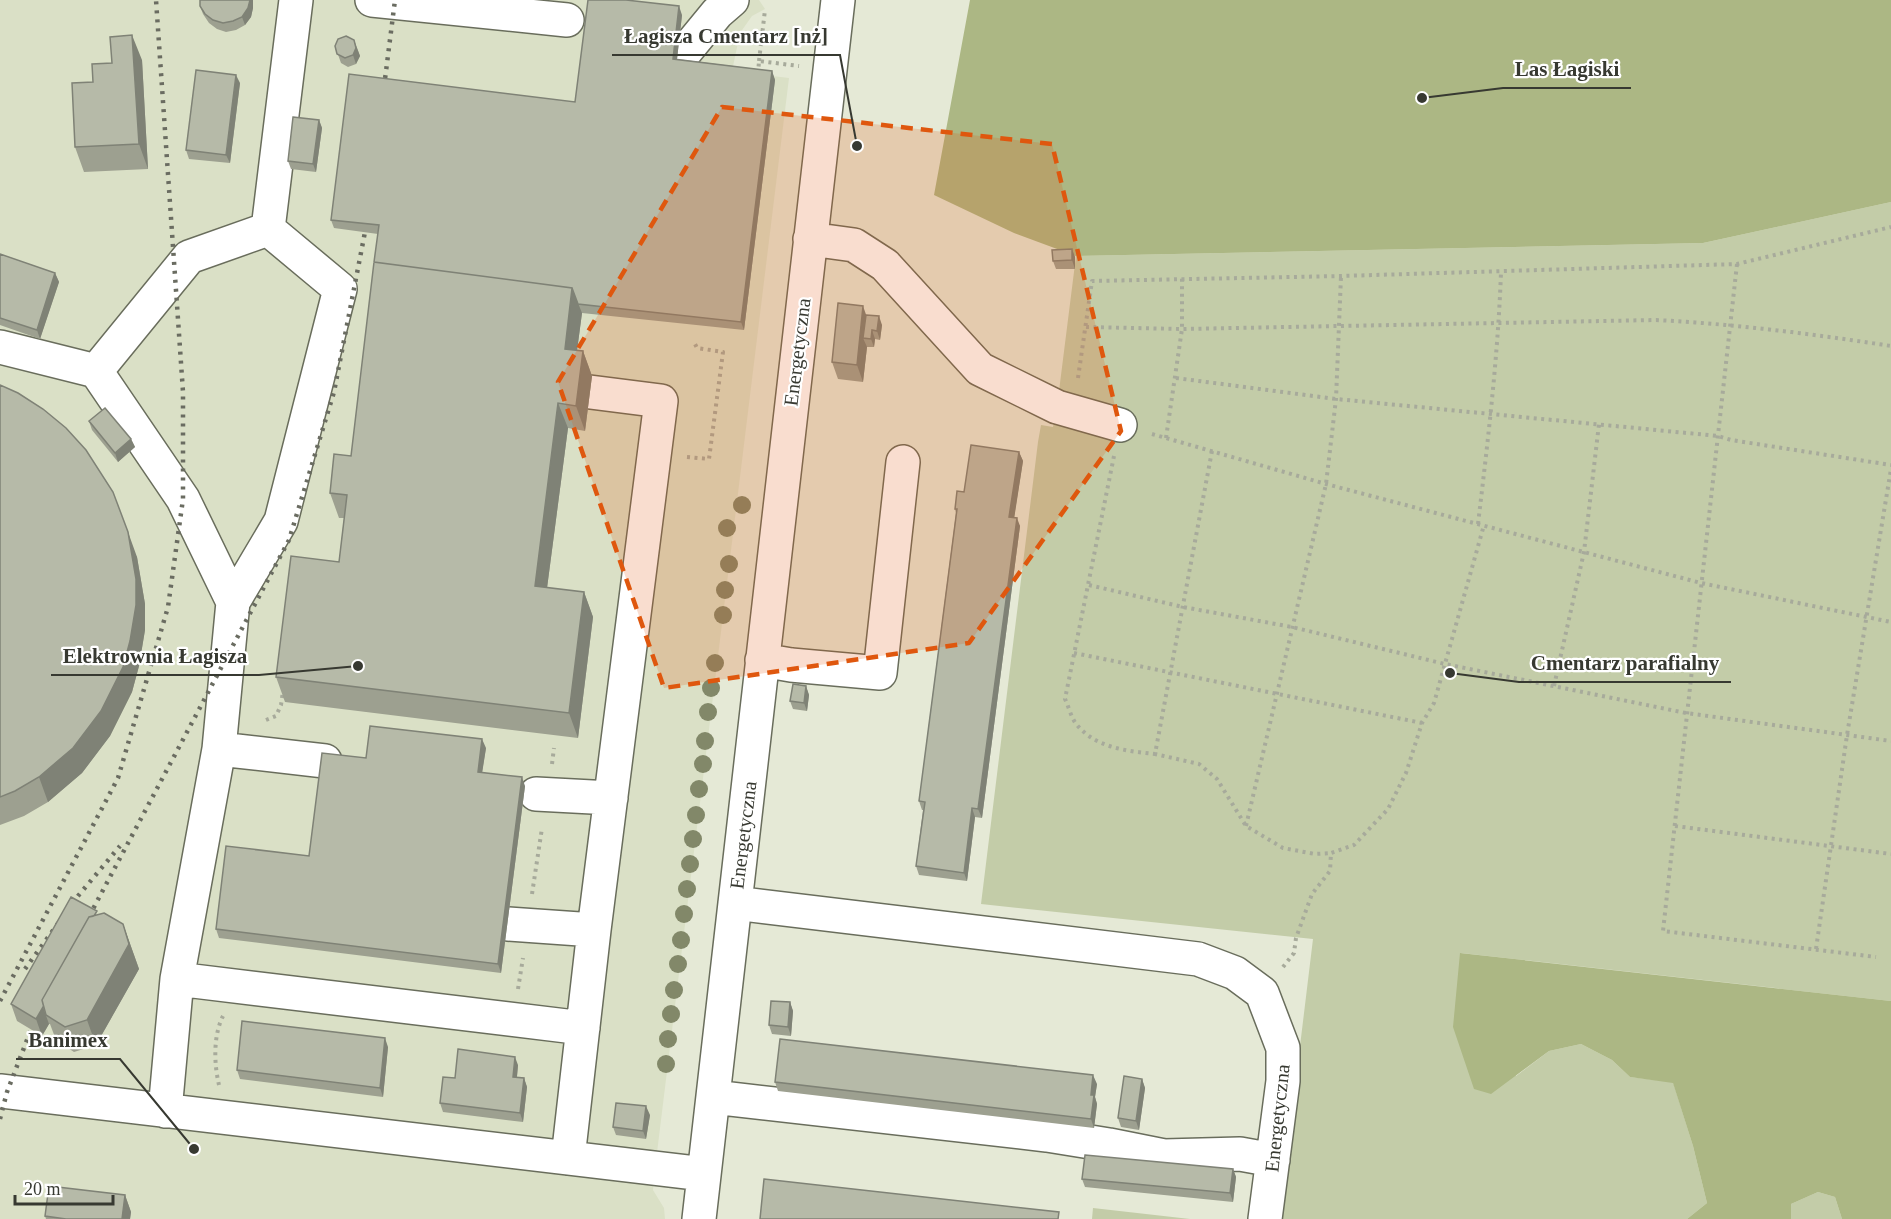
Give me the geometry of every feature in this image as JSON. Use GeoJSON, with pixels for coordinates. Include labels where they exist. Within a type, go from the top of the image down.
{"type":"FeatureCollection","features":[{"type":"Feature","properties":{"kind":"street"},"geometry":{"type":"LineString","coordinates":[[268,229],[297,0]]}},
{"type":"Feature","properties":{"kind":"street"},"geometry":{"type":"LineString","coordinates":[[372,0],[567,20]]}},
{"type":"Feature","properties":{"kind":"street"},"geometry":{"type":"LineString","coordinates":[[680,58],[717,13],[732,0]]}},
{"type":"Feature","properties":{"kind":"street","name":"Energetyczna"},"geometry":{"type":"LineString","coordinates":[[838,0],[735,903],[1198,959],[1235,973],[1262,993],[1284,1048],[1283,1081],[1265,1219]]}},
{"type":"Feature","properties":{"kind":"street"},"geometry":{"type":"LineString","coordinates":[[96,371],[189,257],[268,229]]}},
{"type":"Feature","properties":{"kind":"street"},"geometry":{"type":"LineString","coordinates":[[165,1111],[177,979],[219,749],[233,602],[281,521],[340,289],[268,229]]}},
{"type":"Feature","properties":{"kind":"street"},"geometry":{"type":"LineString","coordinates":[[810,239],[854,245],[885,265],[980,369],[1057,407],[1120,425]]}},
{"type":"Feature","properties":{"kind":"street"},"geometry":{"type":"LineString","coordinates":[[0,347],[96,371],[183,499],[233,602]]}},
{"type":"Feature","properties":{"kind":"street"},"geometry":{"type":"LineString","coordinates":[[568,1158],[594,930],[661,401],[590,392]]}},
{"type":"Feature","properties":{"kind":"street"},"geometry":{"type":"LineString","coordinates":[[762,660],[880,673],[903,462]]}},
{"type":"Feature","properties":{"kind":"street"},"geometry":{"type":"LineString","coordinates":[[219,749],[325,761]]}},
{"type":"Feature","properties":{"kind":"street"},"geometry":{"type":"LineString","coordinates":[[542,794],[611,798]]}},
{"type":"Feature","properties":{"kind":"street"},"geometry":{"type":"LineString","coordinates":[[699,1219],[735,903]]}},
{"type":"Feature","properties":{"kind":"street"},"geometry":{"type":"LineString","coordinates":[[518,925],[594,930]]}},
{"type":"Feature","properties":{"kind":"street"},"geometry":{"type":"LineString","coordinates":[[177,979],[583,1028]]}},
{"type":"Feature","properties":{"kind":"street"},"geometry":{"type":"LineString","coordinates":[[0,1091],[704,1174]]}},
{"type":"Feature","properties":{"kind":"street"},"geometry":{"type":"LineString","coordinates":[[713,1097],[1047,1135],[1164,1156],[1240,1154],[1273,1160]]}},
{"type":"Feature","properties":{"kind":"path"},"geometry":{"type":"LineString","coordinates":[[758,78],[766,0]]}},
{"type":"Feature","properties":{"kind":"path"},"geometry":{"type":"LineString","coordinates":[[759,62],[804,67]]}},
{"type":"Feature","properties":{"kind":"path"},"geometry":{"type":"LineString","coordinates":[[1073,412],[1092,280],[1341,276],[1737,264],[1891,227]]}},
{"type":"Feature","properties":{"kind":"path"},"geometry":{"type":"LineString","coordinates":[[1737,264],[1663,931],[1876,957]]}},
{"type":"Feature","properties":{"kind":"path"},"geometry":{"type":"LineString","coordinates":[[1478,524],[1491,414],[1501,272]]}},
{"type":"Feature","properties":{"kind":"path"},"geometry":{"type":"LineString","coordinates":[[1246,826],[1326,484],[1336,399],[1341,276]]}},
{"type":"Feature","properties":{"kind":"path"},"geometry":{"type":"LineString","coordinates":[[1166,438],[1182,329],[1182,278]]}},
{"type":"Feature","properties":{"kind":"path"},"geometry":{"type":"LineString","coordinates":[[1086,327],[1182,329],[1499,325],[1656,320],[1731,324],[1891,346]]}},
{"type":"Feature","properties":{"kind":"path"},"geometry":{"type":"LineString","coordinates":[[1176,378],[1336,399],[1718,436],[1891,467],[1847,735],[1816,949]]}},
{"type":"Feature","properties":{"kind":"path"},"geometry":{"type":"LineString","coordinates":[[1554,687],[1584,552],[1599,424]]}},
{"type":"Feature","properties":{"kind":"path"},"geometry":{"type":"LineString","coordinates":[[1484,525],[1434,703],[1422,723],[1406,773],[1388,809],[1354,845],[1331,853],[1316,854],[1283,848],[1246,826],[1217,779],[1199,764],[1155,754],[1126,751],[1094,741],[1076,724],[1065,699],[1120,425],[1326,484],[1484,525],[1701,583],[1891,622]]}},
{"type":"Feature","properties":{"kind":"path"},"geometry":{"type":"LineString","coordinates":[[1155,754],[1212,451]]}},
{"type":"Feature","properties":{"kind":"path"},"geometry":{"type":"LineString","coordinates":[[1089,585],[1183,607],[1292,627],[1445,664],[1686,713],[1891,741]]}},
{"type":"Feature","properties":{"kind":"path"},"geometry":{"type":"LineString","coordinates":[[1074,653],[1422,723]]}},
{"type":"Feature","properties":{"kind":"path"},"geometry":{"type":"LineString","coordinates":[[518,992],[518,925],[542,794],[554,748]]}},
{"type":"Feature","properties":{"kind":"path"},"geometry":{"type":"LineString","coordinates":[[1674,826],[1891,854]]}},
{"type":"Feature","properties":{"kind":"path"},"geometry":{"type":"LineString","coordinates":[[1294,953],[1296,938],[1312,894],[1330,872],[1331,853]]}},
{"type":"Feature","properties":{"kind":"path"},"geometry":{"type":"LineString","coordinates":[[223,1093],[218,1084],[216,1055],[217,1036],[227,1009]]}},
{"type":"Feature","properties":{"kind":"highlighted area"},"geometry":{"type":"Polygon","coordinates":[[[722,107],[1052,144],[1121,431],[969,643],[664,688],[558,382],[722,107]]]}},
{"type":"Feature","properties":{"kind":"shaded area"},"geometry":{"type":"Polygon","coordinates":[[[0,0],[759,0],[765,9],[752,16],[740,33],[732,71],[789,78],[655,1169],[653,1190],[664,1208],[665,1219],[0,1219],[0,0]]]}},
{"type":"Feature","properties":{"kind":"shaded area"},"geometry":{"type":"Polygon","coordinates":[[[1891,202],[1891,1001],[1461,953],[1516,1076],[1549,1051],[1581,1044],[1612,1060],[1630,1077],[1673,1082],[1693,1146],[1707,1203],[1687,1219],[1279,1219],[1313,939],[981,904],[1038,442],[1041,425],[1053,427],[1076,256],[1703,243],[1891,202]]]}},
{"type":"Feature","properties":{"kind":"shaded area"},"geometry":{"type":"Polygon","coordinates":[[[1818,1192],[1835,1197],[1842,1219],[1791,1219],[1791,1204],[1818,1192]]]}},
{"type":"Feature","properties":{"kind":"shaded area"},"geometry":{"type":"Polygon","coordinates":[[[1093,1208],[1190,1219],[1092,1219],[1093,1208]]]}},
{"type":"Feature","properties":{"kind":"green space"},"geometry":{"type":"Polygon","coordinates":[[[970,0],[1891,0],[1891,202],[1703,243],[1076,256],[1014,233],[934,195],[970,0]]]}},
{"type":"Feature","properties":{"kind":"green space"},"geometry":{"type":"Polygon","coordinates":[[[1460,953],[1891,1001],[1891,1219],[1842,1219],[1835,1197],[1818,1192],[1791,1204],[1791,1219],[1687,1219],[1707,1203],[1693,1146],[1673,1083],[1630,1077],[1612,1060],[1581,1044],[1549,1051],[1491,1094],[1474,1089],[1453,1027],[1460,953]]]}},
{"type":"Feature","properties":{"kind":"building"},"geometry":{"type":"Polygon","coordinates":[[[200,0],[250,0],[242,17],[223,23],[205,14],[200,6],[200,0]]]}},
{"type":"Feature","properties":{"kind":"building"},"geometry":{"type":"Polygon","coordinates":[[[588,0],[626,0],[679,6],[673,59],[772,71],[741,322],[578,304],[572,288],[374,262],[379,225],[331,220],[349,74],[575,102],[588,0]]]}},
{"type":"Feature","properties":{"kind":"building"},"geometry":{"type":"Polygon","coordinates":[[[132,35],[139,144],[75,147],[72,83],[93,82],[92,64],[112,63],[110,37],[132,35]]]}},
{"type":"Feature","properties":{"kind":"building"},"geometry":{"type":"Polygon","coordinates":[[[346,36],[354,40],[356,48],[353,55],[345,58],[337,54],[335,46],[338,39],[346,36]]]}},
{"type":"Feature","properties":{"kind":"building"},"geometry":{"type":"Polygon","coordinates":[[[196,70],[236,75],[226,155],[186,150],[196,70]]]}},
{"type":"Feature","properties":{"kind":"building"},"geometry":{"type":"Polygon","coordinates":[[[293,117],[319,120],[313,164],[288,161],[293,117]]]}},
{"type":"Feature","properties":{"kind":"building"},"geometry":{"type":"Polygon","coordinates":[[[1072,249],[1072,260],[1053,261],[1052,250],[1072,249]]]}},
{"type":"Feature","properties":{"kind":"building"},"geometry":{"type":"Polygon","coordinates":[[[0,254],[55,273],[37,330],[0,318],[0,254]]]}},
{"type":"Feature","properties":{"kind":"building"},"geometry":{"type":"Polygon","coordinates":[[[374,262],[572,288],[565,349],[583,351],[576,406],[558,403],[535,586],[584,592],[569,713],[276,677],[291,556],[339,562],[347,495],[330,493],[334,454],[351,456],[374,262]]]}},
{"type":"Feature","properties":{"kind":"building"},"geometry":{"type":"Polygon","coordinates":[[[838,303],[863,306],[857,365],[832,362],[838,303]]]}},
{"type":"Feature","properties":{"kind":"building"},"geometry":{"type":"Polygon","coordinates":[[[866,315],[879,316],[877,331],[872,330],[871,339],[863,338],[866,315]]]}},
{"type":"Feature","properties":{"kind":"building"},"geometry":{"type":"Polygon","coordinates":[[[0,385],[43,409],[66,428],[86,450],[113,492],[128,532],[136,579],[136,605],[123,667],[101,711],[73,748],[39,777],[0,797],[0,385]]]}},
{"type":"Feature","properties":{"kind":"building"},"geometry":{"type":"Polygon","coordinates":[[[105,408],[131,439],[115,453],[89,421],[105,408]]]}},
{"type":"Feature","properties":{"kind":"building"},"geometry":{"type":"Polygon","coordinates":[[[971,445],[1019,452],[1009,517],[1017,518],[978,809],[972,808],[964,873],[916,866],[925,802],[919,801],[957,509],[955,509],[957,491],[964,492],[971,445]]]}},
{"type":"Feature","properties":{"kind":"building"},"geometry":{"type":"Polygon","coordinates":[[[793,684],[806,686],[804,703],[790,701],[793,684]]]}},
{"type":"Feature","properties":{"kind":"building"},"geometry":{"type":"Polygon","coordinates":[[[370,726],[482,739],[478,772],[522,777],[498,964],[216,929],[226,846],[309,856],[322,753],[366,758],[370,726]]]}},
{"type":"Feature","properties":{"kind":"building"},"geometry":{"type":"Polygon","coordinates":[[[71,897],[97,911],[94,916],[89,917],[42,1000],[44,1008],[36,1019],[11,1004],[71,897]]]}},
{"type":"Feature","properties":{"kind":"building"},"geometry":{"type":"Polygon","coordinates":[[[104,913],[123,924],[129,944],[87,1020],[65,1027],[46,1015],[42,1000],[89,917],[104,913]]]}},
{"type":"Feature","properties":{"kind":"building"},"geometry":{"type":"Polygon","coordinates":[[[771,1001],[790,1002],[788,1027],[769,1025],[771,1001]]]}},
{"type":"Feature","properties":{"kind":"building"},"geometry":{"type":"Polygon","coordinates":[[[242,1021],[385,1038],[380,1088],[237,1070],[242,1021]]]}},
{"type":"Feature","properties":{"kind":"building"},"geometry":{"type":"Polygon","coordinates":[[[780,1039],[1093,1075],[1091,1095],[1094,1095],[1091,1119],[775,1082],[780,1039]]]}},
{"type":"Feature","properties":{"kind":"building"},"geometry":{"type":"Polygon","coordinates":[[[458,1049],[515,1057],[513,1077],[524,1078],[520,1113],[440,1103],[443,1077],[455,1078],[458,1049]]]}},
{"type":"Feature","properties":{"kind":"building"},"geometry":{"type":"Polygon","coordinates":[[[1124,1076],[1142,1079],[1136,1121],[1118,1118],[1124,1076]]]}},
{"type":"Feature","properties":{"kind":"building"},"geometry":{"type":"Polygon","coordinates":[[[616,1103],[646,1106],[643,1131],[613,1127],[616,1103]]]}},
{"type":"Feature","properties":{"kind":"building"},"geometry":{"type":"Polygon","coordinates":[[[1085,1155],[1233,1169],[1230,1193],[1082,1179],[1085,1155]]]}},
{"type":"Feature","properties":{"kind":"building"},"geometry":{"type":"Polygon","coordinates":[[[764,1179],[1059,1212],[1058,1219],[760,1219],[764,1179]]]}},
{"type":"Feature","properties":{"kind":"building"},"geometry":{"type":"Polygon","coordinates":[[[49,1186],[125,1195],[122,1219],[66,1219],[45,1216],[49,1186]]]}},
{"type":"Feature","properties":{"kind":"railway"},"geometry":{"type":"LineString","coordinates":[[0,1001],[118,778],[168,607],[183,499],[183,392],[156,0]]}},
{"type":"Feature","properties":{"kind":"railway"},"geometry":{"type":"LineString","coordinates":[[384,87],[395,0]]}},
{"type":"Feature","properties":{"kind":"railway"},"geometry":{"type":"LineString","coordinates":[[85,924],[289,540],[334,392],[365,232]]}},
{"type":"Feature","properties":{"kind":"railway"},"geometry":{"type":"LineString","coordinates":[[25,969],[78,896],[120,846]]}},
{"type":"Feature","properties":{"kind":"railway"},"geometry":{"type":"LineString","coordinates":[[0,1119],[7,1092],[37,1014]]}},
{"type":"Feature","properties":{"kind":"place","name":"Las Łagiski"},"geometry":{"type":"Point","coordinates":[1422,98]}},
{"type":"Feature","properties":{"kind":"place","name":"Łagisza Cmentarz [nż]"},"geometry":{"type":"Point","coordinates":[857,146]}},
{"type":"Feature","properties":{"kind":"place","name":"Elektrownia Łagisza"},"geometry":{"type":"Point","coordinates":[358,666]}},
{"type":"Feature","properties":{"kind":"place","name":"Cmentarz parafialny"},"geometry":{"type":"Point","coordinates":[1450,673]}},
{"type":"Feature","properties":{"kind":"place","name":"Banimex"},"geometry":{"type":"Point","coordinates":[194,1149]}}]}
